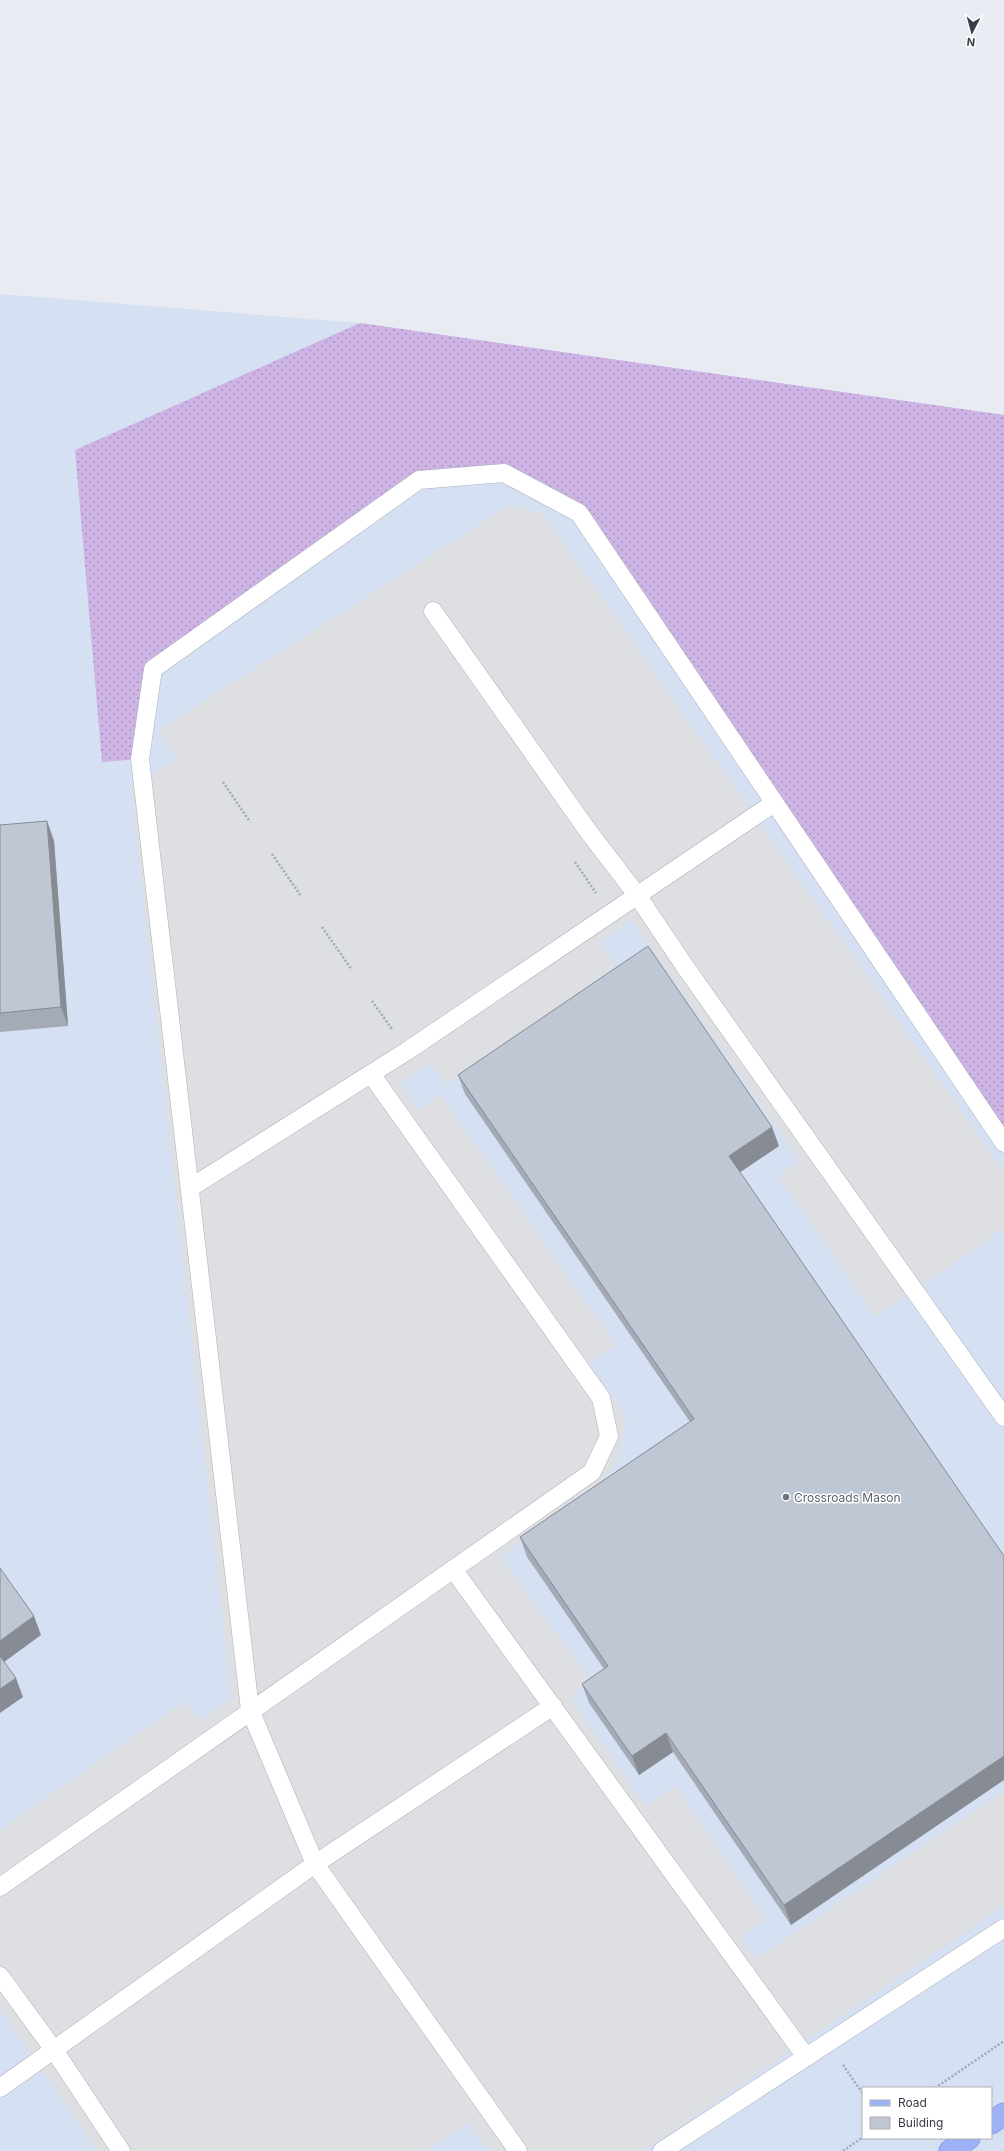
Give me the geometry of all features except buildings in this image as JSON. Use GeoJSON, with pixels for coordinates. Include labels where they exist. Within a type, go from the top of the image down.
{"type":"FeatureCollection","features":[{"type":"Feature","properties":{"kind":"main road"},"geometry":{"type":"LineString","coordinates":[[992,2122],[1004,2114]]}},
{"type":"Feature","properties":{"kind":"main road"},"geometry":{"type":"LineString","coordinates":[[950,2151],[968,2139]]}},
{"type":"Feature","properties":{"kind":"lane"},"geometry":{"type":"LineString","coordinates":[[518,2151],[315,1864],[250,1710],[140,759],[154,669],[419,480],[504,473],[579,513],[1004,1143]]}},
{"type":"Feature","properties":{"kind":"lane"},"geometry":{"type":"LineString","coordinates":[[433,611],[588,831],[637,895],[686,968],[1004,1417]]}},
{"type":"Feature","properties":{"kind":"lane"},"geometry":{"type":"LineString","coordinates":[[190,1188],[371,1074],[774,803]]}},
{"type":"Feature","properties":{"kind":"lane"},"geometry":{"type":"LineString","coordinates":[[0,1887],[250,1710],[592,1472],[609,1436],[601,1398],[371,1074]]}},
{"type":"Feature","properties":{"kind":"lane"},"geometry":{"type":"LineString","coordinates":[[453,1569],[806,2057]]}},
{"type":"Feature","properties":{"kind":"lane"},"geometry":{"type":"LineString","coordinates":[[0,2088],[315,1864],[553,1706]]}},
{"type":"Feature","properties":{"kind":"lane"},"geometry":{"type":"LineString","coordinates":[[662,2151],[1004,1928]]}},
{"type":"Feature","properties":{"kind":"lane"},"geometry":{"type":"LineString","coordinates":[[0,1976],[54,2050],[121,2151]]}},
{"type":"Feature","properties":{"kind":"path"},"geometry":{"type":"LineString","coordinates":[[223,782],[250,822]]}},
{"type":"Feature","properties":{"kind":"path"},"geometry":{"type":"LineString","coordinates":[[272,854],[301,896]]}},
{"type":"Feature","properties":{"kind":"path"},"geometry":{"type":"LineString","coordinates":[[575,862],[598,896]]}},
{"type":"Feature","properties":{"kind":"path"},"geometry":{"type":"LineString","coordinates":[[322,927],[352,970]]}},
{"type":"Feature","properties":{"kind":"path"},"geometry":{"type":"LineString","coordinates":[[372,1001],[394,1032]]}},
{"type":"Feature","properties":{"kind":"path"},"geometry":{"type":"LineString","coordinates":[[936,2087],[1004,2041]]}},
{"type":"Feature","properties":{"kind":"path"},"geometry":{"type":"LineString","coordinates":[[839,2058],[862,2092]]}},
{"type":"Feature","properties":{"kind":"path"},"geometry":{"type":"LineString","coordinates":[[843,2151],[862,2138]]}},
{"type":"Feature","properties":{"kind":"shaded area"},"geometry":{"type":"Polygon","coordinates":[[[0,294],[360,323],[1004,415],[1004,2151],[0,2151],[0,294]]]}},
{"type":"Feature","properties":{"kind":"shaded area"},"geometry":{"type":"Polygon","coordinates":[[[360,323],[1004,415],[1004,1143],[579,513],[504,473],[419,481],[154,669],[140,759],[102,762],[75,450],[360,323]]]}},
{"type":"Feature","properties":{"kind":"shaded area"},"geometry":{"type":"Polygon","coordinates":[[[510,505],[543,513],[1004,1172],[1004,1228],[876,1317],[778,1176],[800,1161],[631,920],[600,942],[617,966],[446,1085],[430,1063],[400,1084],[418,1110],[440,1094],[616,1345],[589,1364],[626,1417],[619,1458],[600,1484],[500,1557],[589,1677],[572,1699],[645,1806],[675,1786],[767,1920],[741,1937],[756,1959],[1004,1791],[1004,1906],[643,2151],[488,2151],[469,2123],[427,2151],[97,2151],[0,2009],[0,1830],[183,1702],[202,1719],[231,1698],[131,787],[177,758],[159,730],[510,505]]]}},
{"type":"Feature","properties":{"kind":"place","name":"Crossroads Mason"},"geometry":{"type":"Point","coordinates":[786,1497]}}]}
